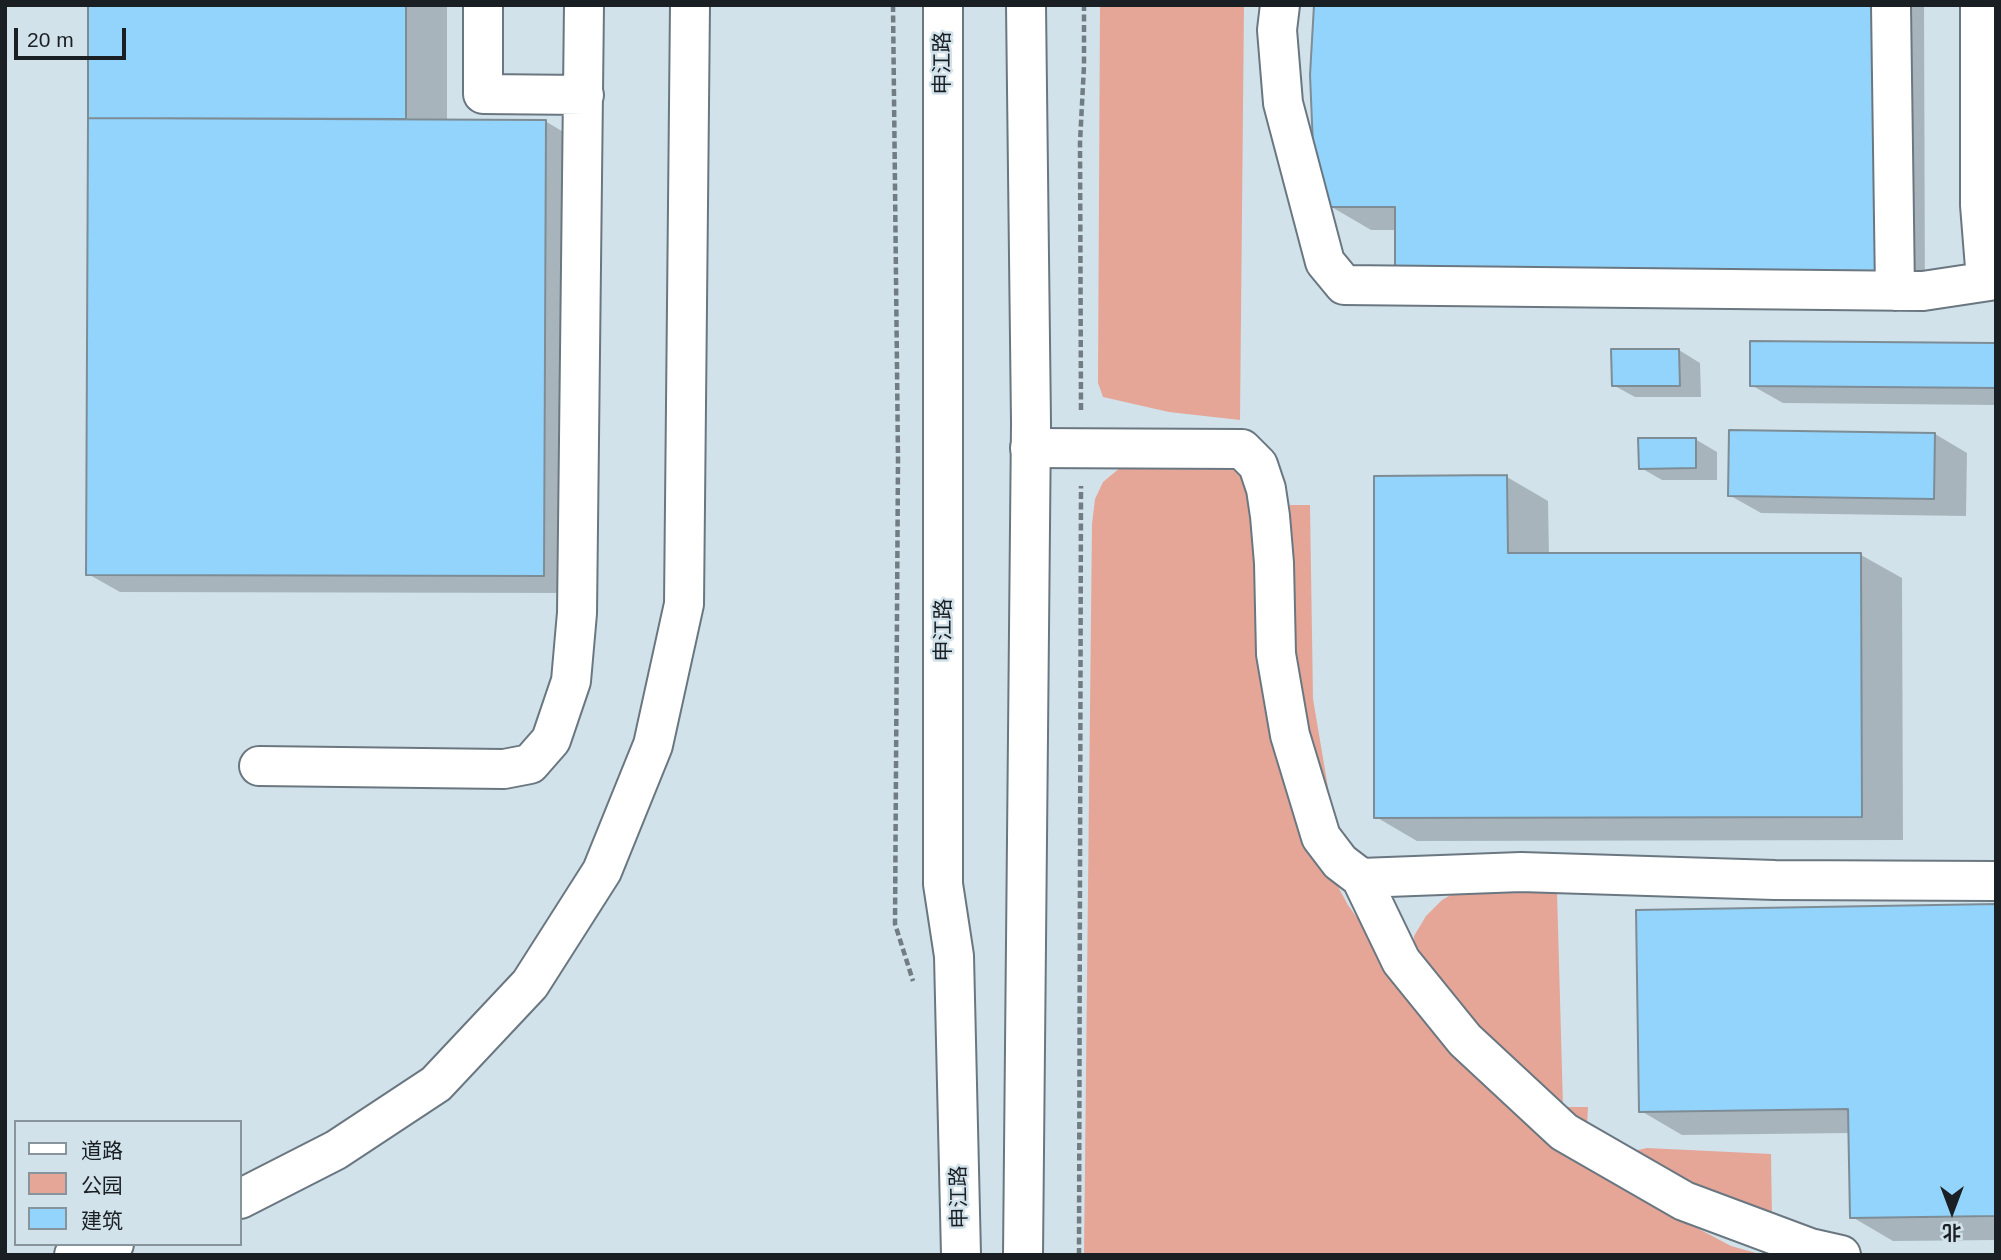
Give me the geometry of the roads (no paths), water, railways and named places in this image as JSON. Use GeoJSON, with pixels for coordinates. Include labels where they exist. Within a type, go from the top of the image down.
{"type":"FeatureCollection","features":[{"type":"Feature","properties":{"kind":"main road"},"geometry":{"type":"LineString","coordinates":[[483,5],[483,94],[584,95]]}},
{"type":"Feature","properties":{"kind":"main road"},"geometry":{"type":"LineString","coordinates":[[259,766],[504,769],[530,764],[551,740],[572,681],[577,612],[584,5]]}},
{"type":"Feature","properties":{"kind":"main road"},"geometry":{"type":"LineString","coordinates":[[242,1198],[336,1150],[436,1084],[530,984],[602,871],[653,744],[684,604],[690,5]]}},
{"type":"Feature","properties":{"kind":"main road","name":"申江路"},"geometry":{"type":"LineString","coordinates":[[943,5],[943,884],[954,956],[961,1255]]}},
{"type":"Feature","properties":{"kind":"main road"},"geometry":{"type":"LineString","coordinates":[[1023,1255],[1030,448],[1026,5]]}},
{"type":"Feature","properties":{"kind":"main road"},"geometry":{"type":"LineString","coordinates":[[1280,5],[1277,30],[1283,103],[1325,262],[1344,285],[1895,291],[1923,291],[1991,280],[1980,205],[1980,5]]}},
{"type":"Feature","properties":{"kind":"main road"},"geometry":{"type":"LineString","coordinates":[[1891,5],[1895,291]]}},
{"type":"Feature","properties":{"kind":"main road"},"geometry":{"type":"LineString","coordinates":[[1030,448],[1242,449],[1258,465],[1266,489],[1274,563],[1276,654],[1290,735],[1321,837],[1340,862],[1361,878],[1401,961],[1465,1040],[1564,1132],[1684,1201],[1811,1248],[1841,1255]]}},
{"type":"Feature","properties":{"kind":"main road"},"geometry":{"type":"LineString","coordinates":[[1361,878],[1521,872],[1775,880],[1996,881]]}},
{"type":"Feature","properties":{"kind":"main road"},"geometry":{"type":"LineString","coordinates":[[74,1255],[107,1246]]}}]}
